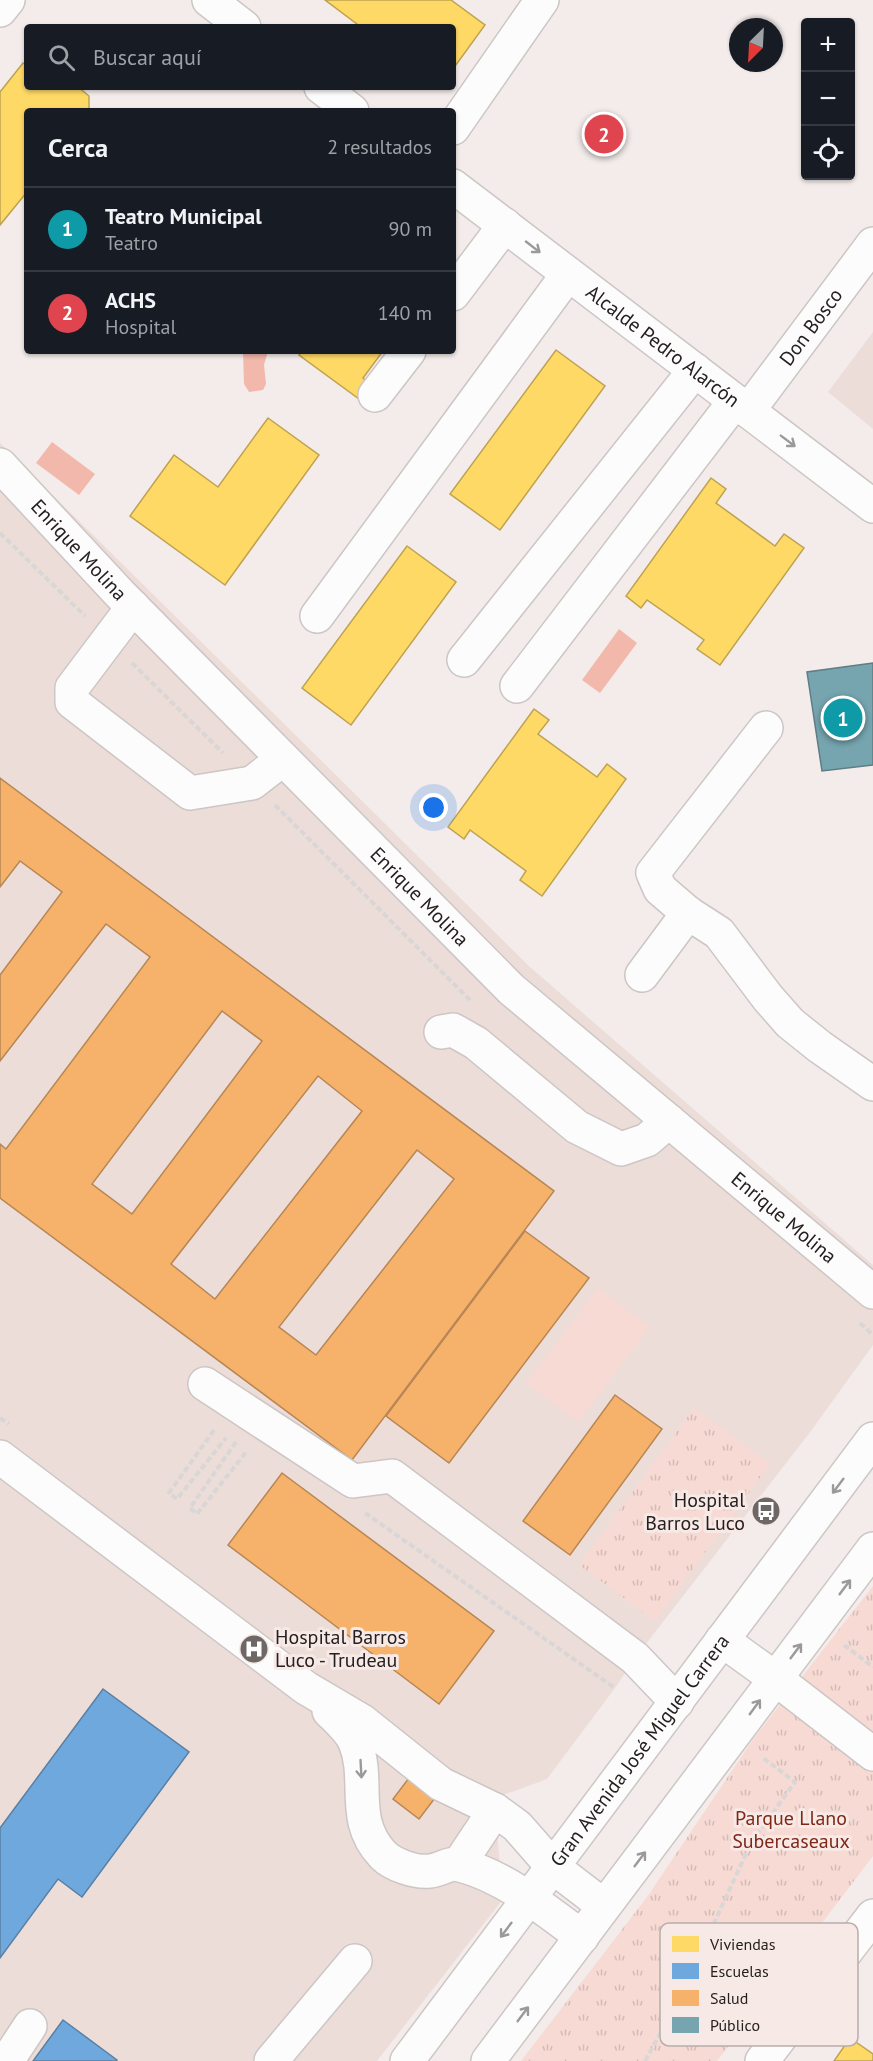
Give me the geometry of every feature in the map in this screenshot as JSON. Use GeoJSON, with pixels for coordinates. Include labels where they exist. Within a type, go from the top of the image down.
{"type":"FeatureCollection","features":[{"type":"Feature","properties":{"kind":"main road"},"geometry":{"type":"LineString","coordinates":[[0,10],[8,0]]}},
{"type":"Feature","properties":{"kind":"main road"},"geometry":{"type":"LineString","coordinates":[[209,0],[240,24]]}},
{"type":"Feature","properties":{"kind":"main road"},"geometry":{"type":"LineString","coordinates":[[456,124],[542,0]]}},
{"type":"Feature","properties":{"kind":"main road","name":"Alcalde Pedro Alarcón"},"geometry":{"type":"LineString","coordinates":[[456,188],[873,506]]}},
{"type":"Feature","properties":{"kind":"main road"},"geometry":{"type":"LineString","coordinates":[[456,290],[505,225]]}},
{"type":"Feature","properties":{"kind":"main road","name":"Don Bosco"},"geometry":{"type":"LineString","coordinates":[[517,686],[873,244]]}},
{"type":"Feature","properties":{"kind":"main road"},"geometry":{"type":"LineString","coordinates":[[316,616],[568,274]]}},
{"type":"Feature","properties":{"kind":"main road"},"geometry":{"type":"LineString","coordinates":[[375,395],[407,354]]}},
{"type":"Feature","properties":{"kind":"main road"},"geometry":{"type":"LineString","coordinates":[[464,660],[695,370]]}},
{"type":"Feature","properties":{"kind":"main road","name":"Enrique Molina"},"geometry":{"type":"LineString","coordinates":[[0,465],[133,607],[511,989],[873,1292]]}},
{"type":"Feature","properties":{"kind":"main road"},"geometry":{"type":"LineString","coordinates":[[133,607],[72,688],[72,702],[190,793],[252,783],[283,759]]}},
{"type":"Feature","properties":{"kind":"main road"},"geometry":{"type":"LineString","coordinates":[[766,728],[653,873],[660,889],[688,913],[719,933],[790,1023],[873,1084]]}},
{"type":"Feature","properties":{"kind":"main road"},"geometry":{"type":"LineString","coordinates":[[642,975],[688,913]]}},
{"type":"Feature","properties":{"kind":"main road"},"geometry":{"type":"LineString","coordinates":[[441,1032],[453,1029],[476,1043],[577,1127],[621,1149],[647,1140],[669,1122]]}},
{"type":"Feature","properties":{"kind":"main road"},"geometry":{"type":"LineString","coordinates":[[205,1384],[352,1481],[392,1476],[635,1658],[669,1712]]}},
{"type":"Feature","properties":{"kind":"main road","name":"Gran Avenida José Miguel Carrera"},"geometry":{"type":"LineString","coordinates":[[407,2061],[873,1439]]}},
{"type":"Feature","properties":{"kind":"main road"},"geometry":{"type":"LineString","coordinates":[[0,1457],[306,1688],[362,1721],[441,1784],[495,1810],[517,1826],[553,1867],[604,1906]]}},
{"type":"Feature","properties":{"kind":"main road"},"geometry":{"type":"LineString","coordinates":[[488,2061],[873,1549]]}},
{"type":"Feature","properties":{"kind":"main road"},"geometry":{"type":"LineString","coordinates":[[722,1640],[873,1754]]}},
{"type":"Feature","properties":{"kind":"main road"},"geometry":{"type":"LineString","coordinates":[[306,1688],[341,1723],[354,1740],[360,1758],[364,1823],[373,1842],[385,1857],[412,1869],[430,1871],[459,1864],[484,1873],[530,1898],[582,1936]]}},
{"type":"Feature","properties":{"kind":"main road"},"geometry":{"type":"LineString","coordinates":[[459,1864],[495,1810]]}},
{"type":"Feature","properties":{"kind":"main road"},"geometry":{"type":"LineString","coordinates":[[858,1936],[873,1916]]}},
{"type":"Feature","properties":{"kind":"main road"},"geometry":{"type":"LineString","coordinates":[[271,2061],[355,1961]]}},
{"type":"Feature","properties":{"kind":"main road"},"geometry":{"type":"LineString","coordinates":[[6,2061],[30,2026]]}},
{"type":"Feature","properties":{"kind":"main road"},"geometry":{"type":"LineString","coordinates":[[762,2061],[773,2046]]}},
{"type":"Feature","properties":{"kind":"path"},"geometry":{"type":"LineString","coordinates":[[217,1426],[169,1493],[177,1499],[228,1435]]}},
{"type":"Feature","properties":{"kind":"path"},"geometry":{"type":"LineString","coordinates":[[237,1442],[190,1508],[197,1514],[251,1446]]}},
{"type":"Feature","properties":{"kind":"path"},"geometry":{"type":"LineString","coordinates":[[364,1512],[615,1688],[669,1712]]}},
{"type":"Feature","properties":{"kind":"path"},"geometry":{"type":"LineString","coordinates":[[844,1645],[873,1667]]}},
{"type":"Feature","properties":{"kind":"path"},"geometry":{"type":"LineString","coordinates":[[714,1923],[751,1843],[795,1782],[762,1757]]}},
{"type":"Feature","properties":{"kind":"path"},"geometry":{"type":"LineString","coordinates":[[645,2061],[660,2034]]}},
{"type":"Feature","properties":{"kind":"shaded area"},"geometry":{"type":"Polygon","coordinates":[[[873,332],[873,429],[828,392],[873,332]]]}},
{"type":"Feature","properties":{"kind":"shaded area"},"geometry":{"type":"Polygon","coordinates":[[[243,354],[267,354],[264,365],[266,384],[263,390],[249,392],[244,384],[243,354]]]}},
{"type":"Feature","properties":{"kind":"shaded area"},"geometry":{"type":"Polygon","coordinates":[[[52,442],[95,474],[79,495],[36,463],[52,442]]]}},
{"type":"Feature","properties":{"kind":"shaded area"},"geometry":{"type":"Polygon","coordinates":[[[0,443],[530,967],[873,1265],[873,1345],[811,1431],[635,1658],[547,1779],[494,1797],[503,1899],[377,2061],[0,2061],[0,443]]]}},
{"type":"Feature","properties":{"kind":"shaded area"},"geometry":{"type":"Polygon","coordinates":[[[619,629],[637,643],[600,693],[582,680],[619,629]]]}},
{"type":"Feature","properties":{"kind":"green space"},"geometry":{"type":"Polygon","coordinates":[[[598,1288],[650,1327],[578,1422],[526,1383],[598,1288]]]}},
{"type":"Feature","properties":{"kind":"green space"},"geometry":{"type":"Polygon","coordinates":[[[694,1408],[770,1464],[655,1621],[579,1565],[694,1408]]]}},
{"type":"Feature","properties":{"kind":"green space","name":"Parque Llano Subercaseaux"},"geometry":{"type":"Polygon","coordinates":[[[873,1586],[873,1856],[822,1923],[660,1923],[660,2046],[728,2046],[717,2061],[521,2061],[647,1897],[754,1738],[873,1586]]]}},
{"type":"Feature","properties":{"kind":"building: Viviendas"},"geometry":{"type":"Polygon","coordinates":[[[325,0],[451,0],[485,25],[456,65],[456,24],[357,24],[325,0]]]}},
{"type":"Feature","properties":{"kind":"building: Viviendas"},"geometry":{"type":"Polygon","coordinates":[[[23,63],[24,90],[82,90],[89,96],[89,108],[24,108],[24,196],[0,225],[0,92],[23,63]]]}},
{"type":"Feature","properties":{"kind":"building: Viviendas"},"geometry":{"type":"Polygon","coordinates":[[[556,350],[605,386],[500,530],[450,494],[556,350]]]}},
{"type":"Feature","properties":{"kind":"building: Viviendas"},"geometry":{"type":"Polygon","coordinates":[[[381,354],[363,378],[370,385],[359,399],[299,355],[381,354]]]}},
{"type":"Feature","properties":{"kind":"building: Viviendas"},"geometry":{"type":"Polygon","coordinates":[[[268,418],[319,455],[225,585],[130,516],[174,455],[218,487],[268,418]]]}},
{"type":"Feature","properties":{"kind":"building: Viviendas"},"geometry":{"type":"Polygon","coordinates":[[[711,478],[726,489],[716,503],[775,546],[784,534],[804,548],[720,665],[697,649],[704,640],[647,600],[641,608],[626,596],[711,478]]]}},
{"type":"Feature","properties":{"kind":"building: Viviendas"},"geometry":{"type":"Polygon","coordinates":[[[407,546],[456,582],[351,725],[302,688],[407,546]]]}},
{"type":"Feature","properties":{"kind":"building: Viviendas"},"geometry":{"type":"Polygon","coordinates":[[[534,709],[549,720],[538,734],[597,777],[607,764],[626,779],[542,896],[520,880],[526,871],[470,830],[464,839],[448,827],[534,709]]]}},
{"type":"Feature","properties":{"kind":"building: Viviendas"},"geometry":{"type":"Polygon","coordinates":[[[858,2044],[873,2054],[873,2061],[834,2061],[844,2046],[858,2046],[858,2044]]]}},
{"type":"Feature","properties":{"kind":"building: Escuelas"},"geometry":{"type":"Polygon","coordinates":[[[103,1689],[189,1752],[82,1897],[58,1879],[0,1958],[0,1828],[103,1689]]]}},
{"type":"Feature","properties":{"kind":"building: Escuelas"},"geometry":{"type":"Polygon","coordinates":[[[63,2020],[117,2060],[33,2061],[63,2020]]]}},
{"type":"Feature","properties":{"kind":"building: Salud"},"geometry":{"type":"Polygon","coordinates":[[[0,778],[554,1191],[352,1460],[0,1198],[0,1144],[6,1149],[150,957],[106,924],[0,1061],[0,975],[62,892],[20,861],[0,887],[0,778]],[[222,1011],[92,1184],[132,1214],[262,1041],[222,1011]],[[318,1076],[171,1264],[215,1299],[362,1111],[318,1076]],[[417,1150],[279,1327],[316,1355],[454,1179],[417,1150]]]}},
{"type":"Feature","properties":{"kind":"building: Salud"},"geometry":{"type":"Polygon","coordinates":[[[525,1231],[589,1278],[449,1463],[386,1416],[525,1231]]]}},
{"type":"Feature","properties":{"kind":"building: Salud"},"geometry":{"type":"Polygon","coordinates":[[[615,1395],[662,1429],[570,1555],[523,1521],[615,1395]]]}},
{"type":"Feature","properties":{"kind":"building: Salud"},"geometry":{"type":"Polygon","coordinates":[[[282,1473],[494,1631],[439,1704],[228,1545],[282,1473]]]}},
{"type":"Feature","properties":{"kind":"building: Salud"},"geometry":{"type":"Polygon","coordinates":[[[428,1753],[454,1773],[419,1819],[393,1799],[428,1753]]]}},
{"type":"Feature","properties":{"kind":"building: Público"},"geometry":{"type":"Polygon","coordinates":[[[873,663],[873,765],[822,771],[807,672],[873,663]]]}},
{"type":"Feature","properties":{"kind":"place","name":"ACHS"},"geometry":{"type":"Point","coordinates":[604,134]}},
{"type":"Feature","properties":{"kind":"place","name":"Teatro Municipal"},"geometry":{"type":"Point","coordinates":[843,718]}},
{"type":"Feature","properties":{"kind":"place","name":"Hospital Barros Luco"},"geometry":{"type":"Point","coordinates":[766,1511]}},
{"type":"Feature","properties":{"kind":"place","name":"Hospital Barros Luco - Trudeau"},"geometry":{"type":"Point","coordinates":[254,1649]}}]}
